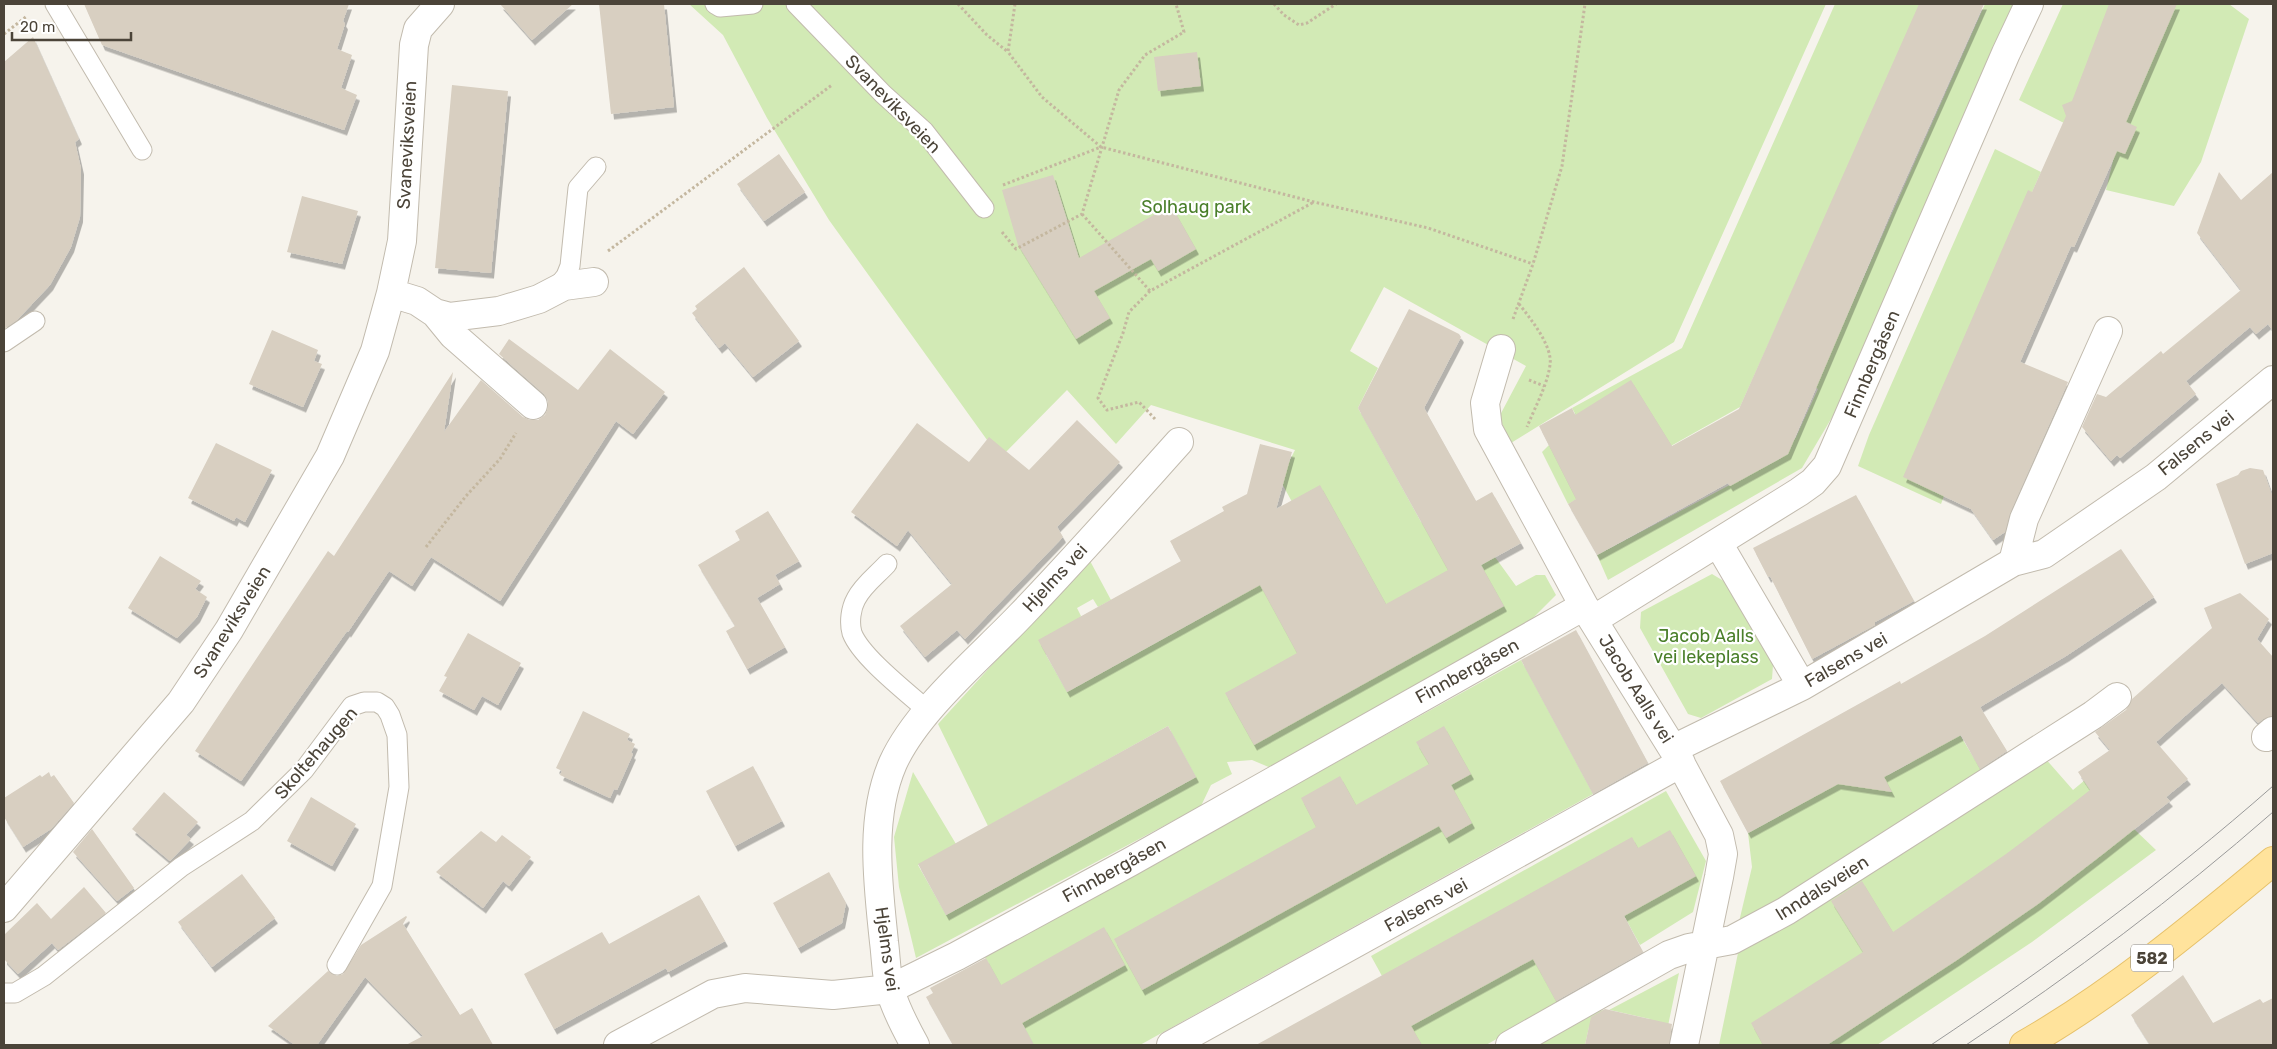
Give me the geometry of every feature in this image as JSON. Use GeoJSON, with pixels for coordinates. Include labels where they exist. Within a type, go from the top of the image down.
{"type":"FeatureCollection","features":[{"type":"Feature","properties":{"kind":"main road","name":"582"},"geometry":{"type":"LineString","coordinates":[[2024,1045],[2079,1012],[2200,922],[2273,861]]}},
{"type":"Feature","properties":{"kind":"street","name":"Svaneviksveien"},"geometry":{"type":"LineString","coordinates":[[4,908],[181,702],[229,630],[330,456],[375,351],[391,293],[402,241],[414,45],[418,29],[440,4]]}},
{"type":"Feature","properties":{"kind":"street","name":"Finnbergåsen"},"geometry":{"type":"LineString","coordinates":[[618,1045],[713,994],[745,988],[834,995],[890,989],[957,956],[1718,543],[1813,482],[1827,466],[2029,4]]}},
{"type":"Feature","properties":{"kind":"street"},"geometry":{"type":"LineString","coordinates":[[435,313],[450,317],[499,311],[539,299],[564,286],[594,282]]}},
{"type":"Feature","properties":{"kind":"street"},"geometry":{"type":"LineString","coordinates":[[391,293],[417,301],[435,313],[453,335],[533,405]]}},
{"type":"Feature","properties":{"kind":"street"},"geometry":{"type":"LineString","coordinates":[[2014,562],[2024,519],[2108,331]]}},
{"type":"Feature","properties":{"kind":"street","name":"Jacob Aalls vei"},"geometry":{"type":"LineString","coordinates":[[1501,349],[1485,403],[1488,429],[1589,613],[1677,756],[1719,835],[1723,854],[1684,1045]]}},
{"type":"Feature","properties":{"kind":"street","name":"Falsens vei"},"geometry":{"type":"LineString","coordinates":[[1171,1045],[1802,686],[2014,562],[2044,554],[2156,476],[2273,380]]}},
{"type":"Feature","properties":{"kind":"street","name":"Hjelms vei"},"geometry":{"type":"LineString","coordinates":[[915,1045],[900,1019],[890,989],[877,851],[881,807],[893,763],[910,734],[928,711],[1023,613],[1179,442]]}},
{"type":"Feature","properties":{"kind":"street"},"geometry":{"type":"LineString","coordinates":[[1718,543],[1802,686]]}},
{"type":"Feature","properties":{"kind":"street","name":"Inndalsveien"},"geometry":{"type":"LineString","coordinates":[[1510,1045],[1669,955],[1688,948],[1732,940],[1786,912],[2085,720],[2117,697]]}},
{"type":"Feature","properties":{"kind":"lane"},"geometry":{"type":"LineString","coordinates":[[54,4],[142,150]]}},
{"type":"Feature","properties":{"kind":"lane"},"geometry":{"type":"LineString","coordinates":[[715,4],[720,7],[753,4]]}},
{"type":"Feature","properties":{"kind":"lane","name":"Svaneviksveien"},"geometry":{"type":"LineString","coordinates":[[796,4],[856,67],[924,131],[984,208]]}},
{"type":"Feature","properties":{"kind":"lane"},"geometry":{"type":"LineString","coordinates":[[553,292],[566,276],[570,266],[578,188],[596,167]]}},
{"type":"Feature","properties":{"kind":"lane"},"geometry":{"type":"LineString","coordinates":[[4,342],[34,321]]}},
{"type":"Feature","properties":{"kind":"lane"},"geometry":{"type":"LineString","coordinates":[[887,564],[863,588],[855,600],[851,616],[852,632],[860,646],[874,661],[928,711]]}},
{"type":"Feature","properties":{"kind":"lane","name":"Skoltehaugen"},"geometry":{"type":"LineString","coordinates":[[4,993],[15,993],[44,976],[181,867],[252,821],[304,770],[352,706],[364,702],[377,702],[385,707],[390,715],[397,735],[399,787],[382,886],[337,965]]}},
{"type":"Feature","properties":{"kind":"path"},"geometry":{"type":"LineString","coordinates":[[958,4],[987,35],[1008,52],[1042,97],[1100,147],[1314,202],[1428,228],[1534,264]]}},
{"type":"Feature","properties":{"kind":"path"},"geometry":{"type":"LineString","coordinates":[[1008,52],[1015,4]]}},
{"type":"Feature","properties":{"kind":"path"},"geometry":{"type":"LineString","coordinates":[[1016,249],[1082,214],[1100,147],[1120,90],[1145,55],[1184,32],[1176,4]]}},
{"type":"Feature","properties":{"kind":"path"},"geometry":{"type":"LineString","coordinates":[[1274,4],[1284,15],[1299,25],[1307,23],[1336,4]]}},
{"type":"Feature","properties":{"kind":"path"},"geometry":{"type":"LineString","coordinates":[[1501,349],[1534,264],[1562,166],[1585,4]]}},
{"type":"Feature","properties":{"kind":"path"},"geometry":{"type":"LineString","coordinates":[[4,34],[34,10]]}},
{"type":"Feature","properties":{"kind":"path"},"geometry":{"type":"LineString","coordinates":[[601,256],[856,67]]}},
{"type":"Feature","properties":{"kind":"path"},"geometry":{"type":"LineString","coordinates":[[984,208],[997,187],[1100,147]]}},
{"type":"Feature","properties":{"kind":"path"},"geometry":{"type":"LineString","coordinates":[[1179,442],[1139,402],[1107,410],[1098,398],[1123,334],[1129,312],[1150,291],[1314,202]]}},
{"type":"Feature","properties":{"kind":"path"},"geometry":{"type":"LineString","coordinates":[[1082,214],[1150,291]]}},
{"type":"Feature","properties":{"kind":"path"},"geometry":{"type":"LineString","coordinates":[[1518,304],[1536,326],[1546,346],[1551,364],[1543,389],[1526,429]]}},
{"type":"Feature","properties":{"kind":"path"},"geometry":{"type":"LineString","coordinates":[[426,547],[466,496],[500,459],[533,405]]}},
{"type":"Feature","properties":{"kind":"green space","name":"Solhaug park"},"geometry":{"type":"Polygon","coordinates":[[[689,4],[1826,4],[1674,342],[1511,443],[1499,417],[1526,366],[1384,287],[1350,351],[1378,368],[1358,408],[1421,522],[1475,554],[1481,565],[1495,557],[1516,586],[1536,575],[1545,575],[1556,595],[1531,620],[1271,768],[1252,760],[1227,762],[1232,774],[1211,785],[1201,806],[916,958],[899,887],[894,837],[913,772],[956,844],[918,865],[946,915],[1196,777],[1168,726],[988,826],[938,724],[1089,559],[1111,600],[1098,607],[1093,599],[1077,608],[1081,616],[1065,645],[1046,655],[1067,692],[1215,610],[1308,531],[1280,480],[1295,450],[1151,405],[1116,444],[1067,390],[1000,458],[829,220],[767,118],[723,35],[689,4]]]}},
{"type":"Feature","properties":{"kind":"green space"},"geometry":{"type":"Polygon","coordinates":[[[1835,4],[1921,4],[1740,407],[1568,504],[1542,452],[1549,445],[1589,440],[1572,408],[1682,348],[1835,4]]]}},
{"type":"Feature","properties":{"kind":"green space"},"geometry":{"type":"Polygon","coordinates":[[[1985,4],[2018,4],[1844,397],[1802,468],[1608,580],[1597,555],[1781,458],[1796,437],[1818,389],[1815,387],[1985,4]]]}},
{"type":"Feature","properties":{"kind":"green space"},"geometry":{"type":"Polygon","coordinates":[[[2063,4],[2229,4],[2249,19],[2201,162],[2174,206],[2106,190],[2117,144],[2062,122],[2019,100],[2063,4]]]}},
{"type":"Feature","properties":{"kind":"green space"},"geometry":{"type":"Polygon","coordinates":[[[1995,149],[2041,172],[1917,453],[1950,480],[1941,504],[1858,466],[1869,435],[1995,149]]]}},
{"type":"Feature","properties":{"kind":"green space","name":"Jacob Aalls vei lekeplass"},"geometry":{"type":"Polygon","coordinates":[[[1712,574],[1727,583],[1773,665],[1772,679],[1701,718],[1688,714],[1640,628],[1641,612],[1712,574]]]}},
{"type":"Feature","properties":{"kind":"green space"},"geometry":{"type":"Polygon","coordinates":[[[1521,660],[1593,794],[1140,1045],[1034,1045],[985,957],[1521,660]]]}},
{"type":"Feature","properties":{"kind":"green space"},"geometry":{"type":"Polygon","coordinates":[[[1951,720],[1981,770],[1738,926],[1752,867],[1748,833],[1879,761],[1888,775],[1910,763],[1951,720]]]}},
{"type":"Feature","properties":{"kind":"green space"},"geometry":{"type":"Polygon","coordinates":[[[2044,757],[2073,790],[2091,775],[2134,829],[2156,850],[2032,942],[1877,1045],[1719,1045],[1738,953],[2044,757]]]}},
{"type":"Feature","properties":{"kind":"green space"},"geometry":{"type":"Polygon","coordinates":[[[1666,791],[1706,861],[1693,912],[1640,945],[1621,910],[1382,976],[1371,956],[1666,791]]]}},
{"type":"Feature","properties":{"kind":"green space"},"geometry":{"type":"Polygon","coordinates":[[[1545,951],[1542,975],[1558,1004],[1486,1045],[1367,1045],[1410,1026],[1545,951]]]}},
{"type":"Feature","properties":{"kind":"green space"},"geometry":{"type":"Polygon","coordinates":[[[1679,973],[1664,1045],[1645,1045],[1650,1019],[1610,1010],[1589,1027],[1585,1045],[1532,1045],[1592,1011],[1609,1010],[1679,973]]]}},
{"type":"Feature","properties":{"kind":"building"},"geometry":{"type":"Polygon","coordinates":[[[84,4],[349,4],[337,49],[352,55],[341,88],[357,95],[344,130],[102,45],[84,4]]]}},
{"type":"Feature","properties":{"kind":"building"},"geometry":{"type":"Polygon","coordinates":[[[500,4],[573,4],[532,40],[500,4]]]}},
{"type":"Feature","properties":{"kind":"building"},"geometry":{"type":"Polygon","coordinates":[[[599,4],[664,4],[674,107],[611,114],[599,4]]]}},
{"type":"Feature","properties":{"kind":"building"},"geometry":{"type":"Polygon","coordinates":[[[1919,4],[1984,4],[1894,205],[1788,454],[1730,486],[1728,483],[1597,555],[1568,504],[1576,499],[1539,426],[1572,408],[1575,415],[1631,380],[1672,446],[1739,409],[1919,4]]]}},
{"type":"Feature","properties":{"kind":"building"},"geometry":{"type":"Polygon","coordinates":[[[2109,4],[2177,4],[2126,122],[2137,127],[2125,154],[2117,151],[2074,247],[2071,246],[2020,362],[2068,382],[2010,513],[2005,532],[1993,540],[1971,509],[1903,477],[2028,190],[2032,192],[2066,116],[2062,105],[2072,101],[2109,4]]]}},
{"type":"Feature","properties":{"kind":"building"},"geometry":{"type":"Polygon","coordinates":[[[33,37],[79,139],[75,142],[81,169],[80,217],[71,247],[50,285],[17,320],[4,329],[4,62],[33,37]]]}},
{"type":"Feature","properties":{"kind":"building"},"geometry":{"type":"Polygon","coordinates":[[[1197,52],[1201,86],[1158,91],[1154,57],[1197,52]]]}},
{"type":"Feature","properties":{"kind":"building"},"geometry":{"type":"Polygon","coordinates":[[[452,85],[508,91],[491,273],[435,268],[452,85]]]}},
{"type":"Feature","properties":{"kind":"building"},"geometry":{"type":"Polygon","coordinates":[[[779,154],[805,192],[764,221],[737,184],[779,154]]]}},
{"type":"Feature","properties":{"kind":"building"},"geometry":{"type":"Polygon","coordinates":[[[2219,172],[2241,200],[2273,172],[2273,331],[2268,324],[2256,334],[2250,327],[2186,381],[2196,394],[2120,458],[2117,455],[2111,461],[2082,427],[2097,394],[2106,397],[2161,351],[2163,354],[2241,290],[2197,233],[2219,172]]]}},
{"type":"Feature","properties":{"kind":"building"},"geometry":{"type":"Polygon","coordinates":[[[1053,175],[1079,258],[1171,205],[1196,249],[1158,271],[1151,259],[1094,291],[1110,318],[1076,339],[1018,245],[1002,190],[1053,175]]]}},
{"type":"Feature","properties":{"kind":"building"},"geometry":{"type":"Polygon","coordinates":[[[302,196],[358,211],[342,264],[287,252],[302,196]]]}},
{"type":"Feature","properties":{"kind":"building"},"geometry":{"type":"Polygon","coordinates":[[[744,267],[799,341],[753,377],[725,343],[719,348],[692,313],[697,309],[695,306],[744,267]]]}},
{"type":"Feature","properties":{"kind":"building"},"geometry":{"type":"Polygon","coordinates":[[[1409,309],[1459,334],[1461,337],[1424,408],[1476,501],[1492,492],[1521,543],[1481,565],[1504,606],[1254,745],[1225,693],[1297,653],[1260,585],[1067,692],[1038,640],[1181,561],[1170,541],[1224,511],[1222,507],[1247,494],[1260,444],[1292,452],[1276,509],[1320,485],[1386,604],[1448,570],[1358,408],[1409,309]]]}},
{"type":"Feature","properties":{"kind":"building"},"geometry":{"type":"Polygon","coordinates":[[[272,330],[318,350],[314,361],[322,364],[303,407],[249,384],[272,330]]]}},
{"type":"Feature","properties":{"kind":"building"},"geometry":{"type":"Polygon","coordinates":[[[509,339],[578,390],[610,349],[665,392],[633,434],[616,421],[500,601],[431,557],[412,586],[389,571],[348,632],[241,781],[195,751],[328,551],[334,556],[453,372],[444,432],[481,380],[523,417],[530,420],[538,420],[545,415],[548,408],[548,400],[544,394],[499,354],[509,339]]]}},
{"type":"Feature","properties":{"kind":"building"},"geometry":{"type":"Polygon","coordinates":[[[1077,420],[1120,462],[1057,527],[1063,537],[965,639],[957,630],[925,657],[900,626],[952,584],[908,530],[897,546],[851,512],[917,423],[969,462],[989,437],[1029,470],[1077,420]]]}},
{"type":"Feature","properties":{"kind":"building"},"geometry":{"type":"Polygon","coordinates":[[[216,443],[272,470],[245,522],[236,517],[234,521],[188,498],[216,443]]]}},
{"type":"Feature","properties":{"kind":"building"},"geometry":{"type":"Polygon","coordinates":[[[2250,468],[2263,470],[2273,498],[2273,553],[2245,564],[2216,484],[2250,468]]]}},
{"type":"Feature","properties":{"kind":"building"},"geometry":{"type":"Polygon","coordinates":[[[1856,495],[1914,601],[1875,622],[1875,625],[1812,659],[1770,576],[1768,577],[1753,548],[1856,495]]]}},
{"type":"Feature","properties":{"kind":"building"},"geometry":{"type":"Polygon","coordinates":[[[768,511],[799,561],[775,575],[780,584],[757,598],[785,647],[747,669],[726,631],[735,626],[698,565],[740,540],[735,531],[768,511]]]}},
{"type":"Feature","properties":{"kind":"building"},"geometry":{"type":"Polygon","coordinates":[[[2121,549],[2154,597],[2066,656],[1980,707],[2007,751],[1980,769],[1961,735],[1884,777],[1892,792],[1838,784],[1748,833],[1720,781],[1900,681],[1901,684],[1985,636],[2121,549]]]}},
{"type":"Feature","properties":{"kind":"building"},"geometry":{"type":"Polygon","coordinates":[[[160,556],[201,581],[195,589],[207,597],[197,617],[177,638],[128,608],[160,556]]]}},
{"type":"Feature","properties":{"kind":"building"},"geometry":{"type":"Polygon","coordinates":[[[2240,593],[2269,619],[2257,639],[2273,657],[2273,716],[2263,719],[2258,723],[2222,683],[2156,742],[2188,779],[2166,797],[2170,801],[2103,854],[2038,904],[1957,960],[1827,1045],[1763,1045],[1751,1023],[1863,952],[1831,901],[1862,881],[1893,932],[2006,854],[2090,790],[2078,772],[2110,750],[2095,732],[2126,710],[2132,699],[2212,628],[2204,608],[2240,593]]]}},
{"type":"Feature","properties":{"kind":"building"},"geometry":{"type":"Polygon","coordinates":[[[1576,630],[1648,763],[1593,794],[1521,660],[1576,630]]]}},
{"type":"Feature","properties":{"kind":"building"},"geometry":{"type":"Polygon","coordinates":[[[468,633],[521,663],[498,705],[482,696],[474,710],[439,691],[447,677],[444,676],[468,633]]]}},
{"type":"Feature","properties":{"kind":"building"},"geometry":{"type":"Polygon","coordinates":[[[583,711],[630,734],[627,740],[635,744],[631,753],[633,754],[617,790],[614,789],[610,798],[560,775],[562,771],[556,768],[583,711]]]}},
{"type":"Feature","properties":{"kind":"building"},"geometry":{"type":"Polygon","coordinates":[[[1168,726],[1196,777],[946,915],[918,864],[1168,726]]]}},
{"type":"Feature","properties":{"kind":"building"},"geometry":{"type":"Polygon","coordinates":[[[1444,726],[1471,774],[1451,785],[1472,823],[1446,838],[1439,826],[1142,990],[1114,939],[1316,827],[1301,798],[1340,776],[1356,805],[1429,764],[1416,742],[1444,726]]]}},
{"type":"Feature","properties":{"kind":"building"},"geometry":{"type":"Polygon","coordinates":[[[753,766],[782,821],[735,846],[706,791],[753,766]]]}},
{"type":"Feature","properties":{"kind":"building"},"geometry":{"type":"Polygon","coordinates":[[[49,772],[51,777],[54,775],[74,803],[51,829],[23,847],[4,817],[4,798],[40,775],[42,777],[49,772]]]}},
{"type":"Feature","properties":{"kind":"building"},"geometry":{"type":"Polygon","coordinates":[[[164,792],[198,822],[186,835],[191,839],[170,861],[132,829],[164,792]]]}},
{"type":"Feature","properties":{"kind":"building"},"geometry":{"type":"Polygon","coordinates":[[[311,797],[356,824],[332,866],[287,841],[311,797]]]}},
{"type":"Feature","properties":{"kind":"building"},"geometry":{"type":"Polygon","coordinates":[[[92,829],[134,888],[117,901],[73,852],[92,829]]]}},
{"type":"Feature","properties":{"kind":"building"},"geometry":{"type":"Polygon","coordinates":[[[1670,830],[1696,876],[1624,916],[1643,952],[1556,1001],[1533,959],[1411,1026],[1422,1045],[1256,1045],[1632,837],[1638,848],[1670,830]]]}},
{"type":"Feature","properties":{"kind":"building"},"geometry":{"type":"Polygon","coordinates":[[[481,831],[496,842],[502,835],[531,857],[509,886],[503,881],[483,908],[436,872],[481,831]]]}},
{"type":"Feature","properties":{"kind":"building"},"geometry":{"type":"Polygon","coordinates":[[[829,872],[846,903],[842,923],[798,948],[773,903],[829,872]]]}},
{"type":"Feature","properties":{"kind":"building"},"geometry":{"type":"Polygon","coordinates":[[[242,874],[275,918],[212,967],[178,922],[242,874]]]}},
{"type":"Feature","properties":{"kind":"building"},"geometry":{"type":"Polygon","coordinates":[[[84,887],[106,913],[58,950],[52,943],[18,974],[4,959],[4,935],[37,903],[51,919],[84,887]]]}},
{"type":"Feature","properties":{"kind":"building"},"geometry":{"type":"Polygon","coordinates":[[[699,895],[725,941],[668,972],[666,968],[554,1029],[524,974],[602,932],[609,944],[699,895]]]}},
{"type":"Feature","properties":{"kind":"building"},"geometry":{"type":"Polygon","coordinates":[[[406,916],[403,924],[460,1015],[472,1008],[493,1045],[406,1045],[423,1036],[365,977],[317,1045],[295,1045],[268,1026],[328,971],[337,976],[343,974],[361,945],[406,916]]]}},
{"type":"Feature","properties":{"kind":"building"},"geometry":{"type":"Polygon","coordinates":[[[1104,927],[1125,965],[1022,1023],[1034,1045],[953,1045],[926,997],[933,993],[930,988],[986,958],[1001,985],[1104,927]]]}},
{"type":"Feature","properties":{"kind":"building"},"geometry":{"type":"Polygon","coordinates":[[[2183,975],[2213,1023],[2260,999],[2263,1003],[2273,998],[2273,1045],[2150,1045],[2131,1015],[2183,975]]]}},
{"type":"Feature","properties":{"kind":"building"},"geometry":{"type":"Polygon","coordinates":[[[1605,1009],[1672,1024],[1669,1045],[1585,1045],[1591,1017],[1605,1009]]]}},
{"type":"Feature","properties":{"kind":"tram line"},"geometry":{"type":"LineString","coordinates":[[1931,1045],[2020,984],[2149,889],[2273,786]]}},
{"type":"Feature","properties":{"kind":"tram line"},"geometry":{"type":"LineString","coordinates":[[1966,1045],[2045,991],[2123,934],[2273,812]]}}]}
